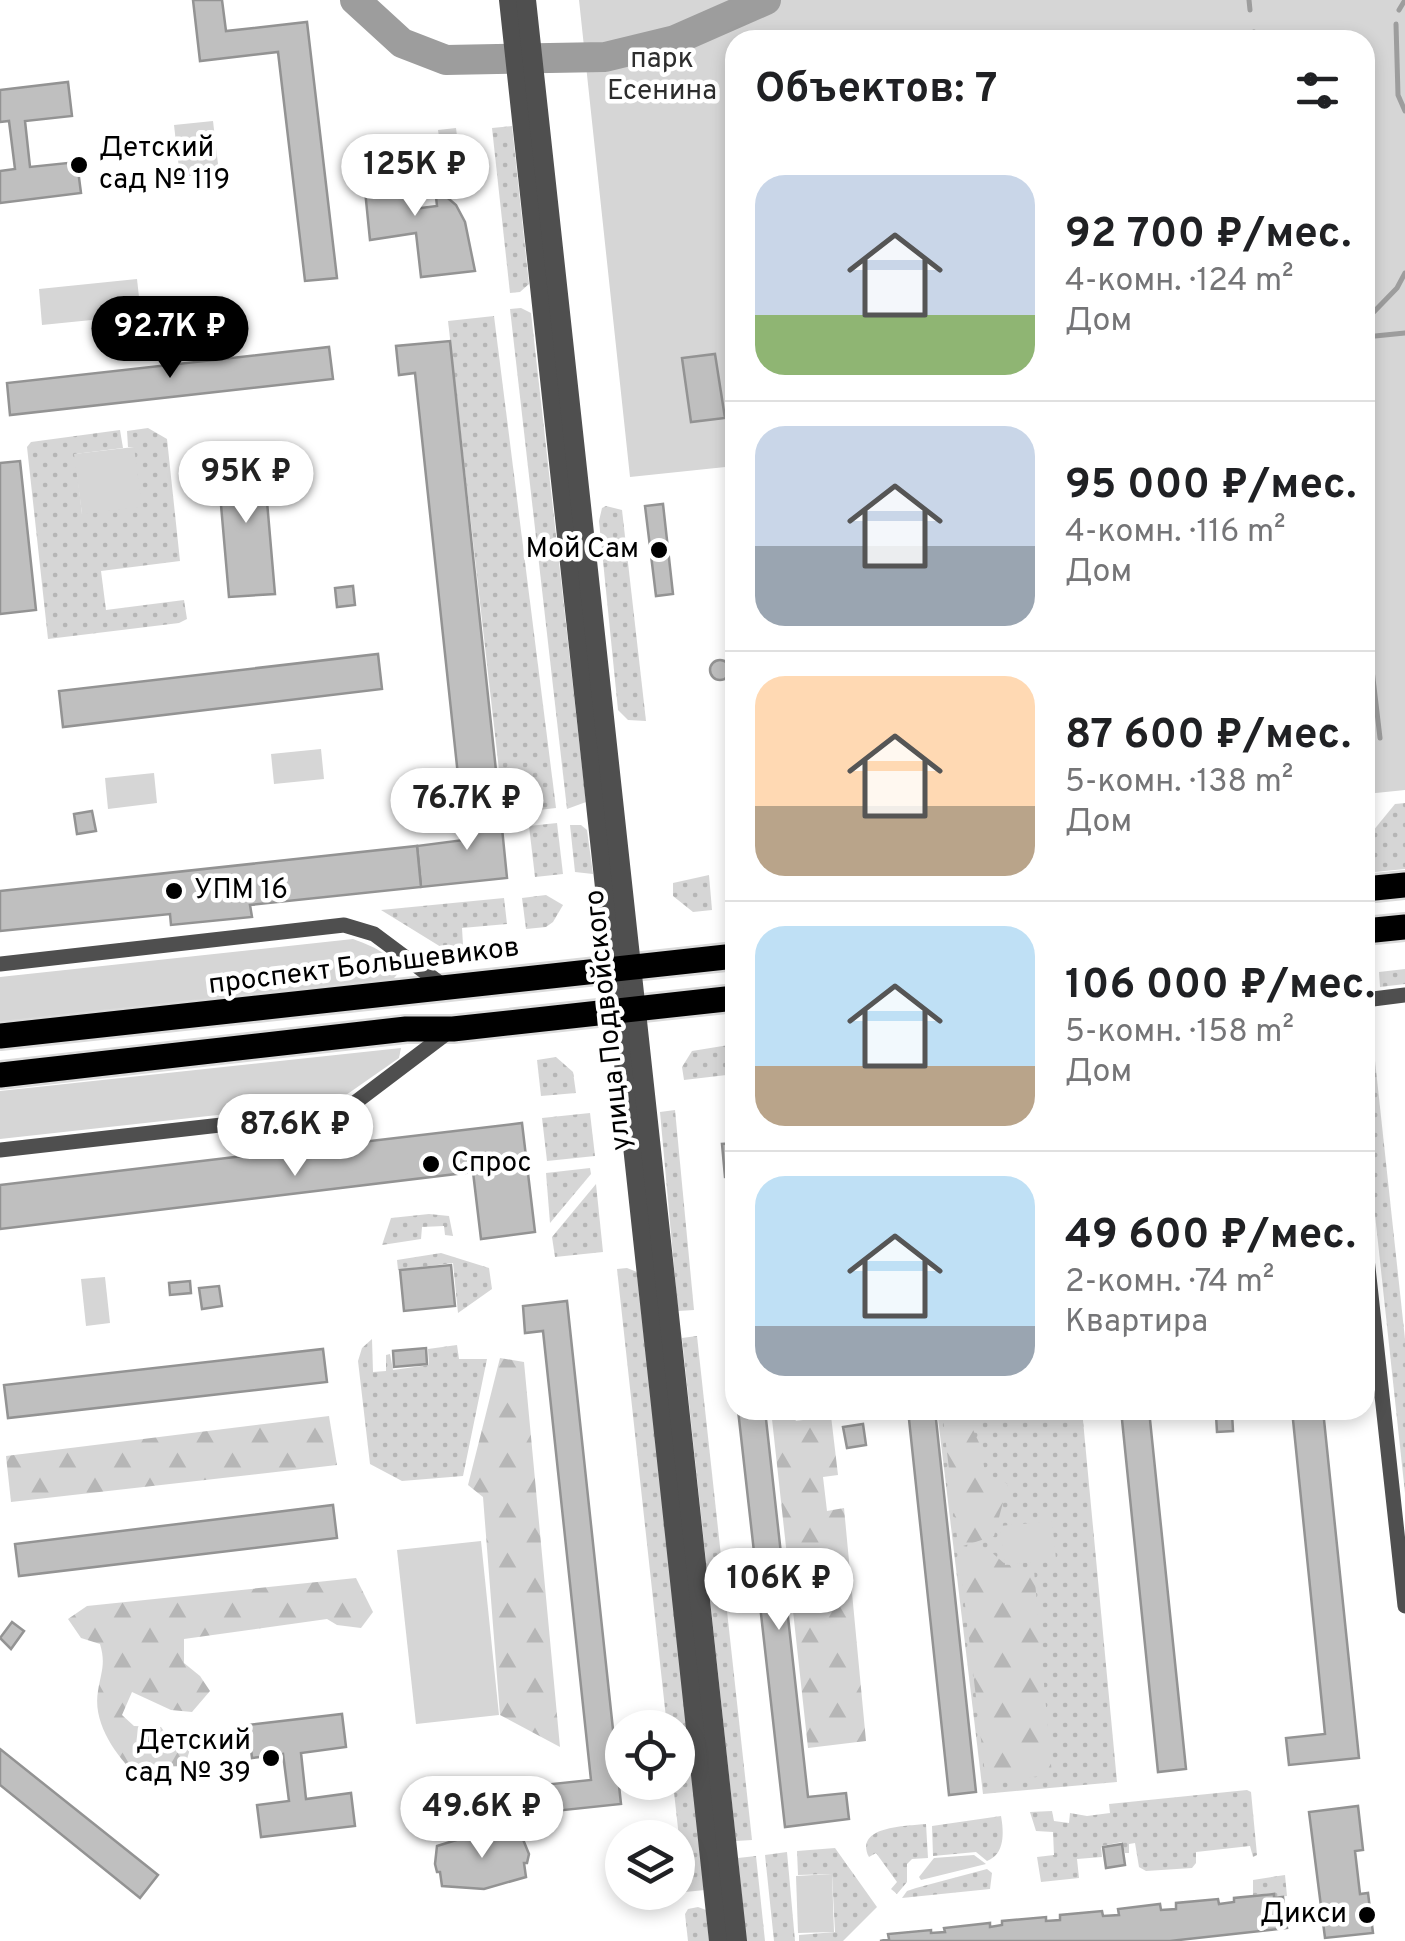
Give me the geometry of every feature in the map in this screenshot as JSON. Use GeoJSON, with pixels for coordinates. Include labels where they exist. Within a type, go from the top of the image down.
{"type":"FeatureCollection","features":[{"type":"Feature","properties":{"kind":"main road"},"geometry":{"type":"LineString","coordinates":[[1375,889],[1405,885]]}},
{"type":"Feature","properties":{"kind":"main road"},"geometry":{"type":"LineString","coordinates":[[1375,930],[1405,927]]}},
{"type":"Feature","properties":{"kind":"main road","name":"проспект Большевиков"},"geometry":{"type":"LineString","coordinates":[[0,1036],[725,957]]}},
{"type":"Feature","properties":{"kind":"main road"},"geometry":{"type":"LineString","coordinates":[[0,1075],[406,1029],[452,1028],[725,999]]}},
{"type":"Feature","properties":{"kind":"street"},"geometry":{"type":"LineString","coordinates":[[509,0],[520,26]]}},
{"type":"Feature","properties":{"kind":"street"},"geometry":{"type":"LineString","coordinates":[[520,26],[526,0]]}},
{"type":"Feature","properties":{"kind":"street","name":"улица Подвойского"},"geometry":{"type":"LineString","coordinates":[[520,26],[622,968],[737,1941]]}},
{"type":"Feature","properties":{"kind":"street"},"geometry":{"type":"LineString","coordinates":[[0,964],[344,925],[374,934],[446,988]]}},
{"type":"Feature","properties":{"kind":"street"},"geometry":{"type":"LineString","coordinates":[[1375,999],[1405,996]]}},
{"type":"Feature","properties":{"kind":"street","name":"улица Подвойского"},"geometry":{"type":"LineString","coordinates":[[627,1010],[719,1941]]}},
{"type":"Feature","properties":{"kind":"street"},"geometry":{"type":"LineString","coordinates":[[0,1150],[344,1111],[452,1028]]}},
{"type":"Feature","properties":{"kind":"street"},"geometry":{"type":"LineString","coordinates":[[1375,1332],[1405,1606]]}},
{"type":"Feature","properties":{"kind":"green space","name":"парк Есенина"},"geometry":{"type":"Polygon","coordinates":[[[579,0],[1405,0],[1405,790],[1375,793],[1375,30],[725,30],[725,467],[630,477],[579,0]]]}},
{"type":"Feature","properties":{"kind":"green space"},"geometry":{"type":"Polygon","coordinates":[[[213,121],[219,173],[180,177],[174,125],[213,121]]]}},
{"type":"Feature","properties":{"kind":"green space"},"geometry":{"type":"Polygon","coordinates":[[[512,126],[529,284],[520,292],[510,293],[492,128],[512,126]]]}},
{"type":"Feature","properties":{"kind":"green space"},"geometry":{"type":"Polygon","coordinates":[[[456,128],[459,153],[442,156],[438,130],[456,128]]]}},
{"type":"Feature","properties":{"kind":"green space"},"geometry":{"type":"Polygon","coordinates":[[[137,279],[141,315],[42,325],[39,289],[137,279]]]}},
{"type":"Feature","properties":{"kind":"green space"},"geometry":{"type":"Polygon","coordinates":[[[521,308],[531,313],[586,802],[567,809],[510,309],[521,308]]]}},
{"type":"Feature","properties":{"kind":"green space"},"geometry":{"type":"Polygon","coordinates":[[[494,316],[556,808],[504,814],[448,321],[494,316]]]}},
{"type":"Feature","properties":{"kind":"green space"},"geometry":{"type":"Polygon","coordinates":[[[148,428],[167,439],[180,561],[101,571],[106,610],[184,600],[187,619],[48,639],[27,447],[31,442],[120,430],[123,448],[75,454],[82,514],[134,447],[128,447],[127,431],[148,428]]]}},
{"type":"Feature","properties":{"kind":"green space"},"geometry":{"type":"Polygon","coordinates":[[[134,447],[142,507],[82,514],[74,454],[134,447]]]}},
{"type":"Feature","properties":{"kind":"green space"},"geometry":{"type":"Polygon","coordinates":[[[606,506],[622,510],[646,721],[628,720],[618,710],[599,521],[606,506]]]}},
{"type":"Feature","properties":{"kind":"green space"},"geometry":{"type":"Polygon","coordinates":[[[321,749],[324,779],[274,784],[271,754],[321,749]]]}},
{"type":"Feature","properties":{"kind":"green space"},"geometry":{"type":"Polygon","coordinates":[[[154,773],[157,803],[108,809],[105,778],[154,773]]]}},
{"type":"Feature","properties":{"kind":"green space"},"geometry":{"type":"Polygon","coordinates":[[[1405,803],[1405,869],[1375,872],[1375,828],[1395,804],[1405,803]]]}},
{"type":"Feature","properties":{"kind":"green space"},"geometry":{"type":"Polygon","coordinates":[[[557,823],[563,874],[535,877],[529,826],[557,823]]]}},
{"type":"Feature","properties":{"kind":"green space"},"geometry":{"type":"Polygon","coordinates":[[[570,825],[581,825],[587,830],[593,874],[575,872],[570,825]]]}},
{"type":"Feature","properties":{"kind":"green space"},"geometry":{"type":"Polygon","coordinates":[[[709,875],[712,910],[693,912],[673,896],[673,883],[709,875]]]}},
{"type":"Feature","properties":{"kind":"green space"},"geometry":{"type":"Polygon","coordinates":[[[546,895],[563,905],[553,922],[546,927],[526,929],[522,898],[546,895]]]}},
{"type":"Feature","properties":{"kind":"green space"},"geometry":{"type":"Polygon","coordinates":[[[504,898],[507,924],[462,928],[463,945],[441,947],[381,910],[504,898]]]}},
{"type":"Feature","properties":{"kind":"green space"},"geometry":{"type":"Polygon","coordinates":[[[353,939],[391,960],[399,972],[390,983],[0,1024],[0,977],[353,939]]]}},
{"type":"Feature","properties":{"kind":"green space"},"geometry":{"type":"Polygon","coordinates":[[[1405,969],[1405,984],[1380,987],[1379,972],[1405,969]]]}},
{"type":"Feature","properties":{"kind":"green space"},"geometry":{"type":"Polygon","coordinates":[[[725,1046],[725,1075],[684,1080],[682,1067],[692,1051],[725,1046]]]}},
{"type":"Feature","properties":{"kind":"green space"},"geometry":{"type":"Polygon","coordinates":[[[401,1048],[399,1058],[336,1102],[0,1139],[0,1091],[401,1048]]]}},
{"type":"Feature","properties":{"kind":"green space"},"geometry":{"type":"Polygon","coordinates":[[[556,1057],[573,1072],[576,1093],[541,1096],[537,1060],[556,1057]]]}},
{"type":"Feature","properties":{"kind":"green space"},"geometry":{"type":"Polygon","coordinates":[[[1375,1061],[1405,1339],[1405,1493],[1375,1215],[1375,1061]]]}},
{"type":"Feature","properties":{"kind":"green space"},"geometry":{"type":"Polygon","coordinates":[[[675,1110],[694,1310],[678,1311],[660,1112],[675,1110]]]}},
{"type":"Feature","properties":{"kind":"green space"},"geometry":{"type":"Polygon","coordinates":[[[590,1113],[595,1156],[547,1161],[542,1118],[590,1113]]]}},
{"type":"Feature","properties":{"kind":"green space"},"geometry":{"type":"Polygon","coordinates":[[[590,1168],[591,1174],[550,1223],[546,1173],[590,1168]]]}},
{"type":"Feature","properties":{"kind":"green space"},"geometry":{"type":"Polygon","coordinates":[[[596,1184],[603,1252],[555,1257],[552,1237],[596,1184]]]}},
{"type":"Feature","properties":{"kind":"green space"},"geometry":{"type":"Polygon","coordinates":[[[449,1216],[453,1236],[445,1235],[444,1226],[422,1227],[421,1239],[382,1245],[391,1218],[449,1216]]]}},
{"type":"Feature","properties":{"kind":"green space"},"geometry":{"type":"Polygon","coordinates":[[[441,1253],[489,1268],[492,1289],[458,1313],[453,1263],[398,1270],[397,1260],[441,1253]]]}},
{"type":"Feature","properties":{"kind":"green space"},"geometry":{"type":"Polygon","coordinates":[[[617,1269],[637,1272],[685,1710],[665,1710],[617,1269]]]}},
{"type":"Feature","properties":{"kind":"green space"},"geometry":{"type":"Polygon","coordinates":[[[105,1277],[110,1323],[86,1326],[81,1279],[105,1277]]]}},
{"type":"Feature","properties":{"kind":"green space"},"geometry":{"type":"Polygon","coordinates":[[[697,1336],[752,1840],[736,1841],[682,1338],[697,1336]]]}},
{"type":"Feature","properties":{"kind":"green space"},"geometry":{"type":"Polygon","coordinates":[[[372,1339],[373,1372],[386,1371],[386,1355],[390,1354],[393,1370],[429,1365],[428,1349],[457,1345],[459,1359],[487,1359],[463,1476],[402,1481],[370,1464],[358,1361],[362,1348],[372,1339]]]}},
{"type":"Feature","properties":{"kind":"green space"},"geometry":{"type":"Polygon","coordinates":[[[500,1358],[524,1362],[560,1747],[500,1715],[483,1497],[468,1485],[500,1358]]]}},
{"type":"Feature","properties":{"kind":"green space"},"geometry":{"type":"Polygon","coordinates":[[[329,1416],[337,1465],[11,1502],[6,1456],[329,1416]]]}},
{"type":"Feature","properties":{"kind":"green space"},"geometry":{"type":"Polygon","coordinates":[[[772,1420],[831,1420],[838,1475],[823,1477],[827,1511],[844,1508],[866,1741],[808,1748],[772,1420]]]}},
{"type":"Feature","properties":{"kind":"green space"},"geometry":{"type":"Polygon","coordinates":[[[938,1420],[1083,1420],[1117,1782],[983,1794],[938,1420]]]}},
{"type":"Feature","properties":{"kind":"green space"},"geometry":{"type":"Polygon","coordinates":[[[943,1420],[969,1420],[981,1447],[985,1473],[1008,1484],[994,1536],[963,1546],[990,1551],[1005,1564],[1034,1570],[1052,1775],[986,1782],[943,1420]]]}},
{"type":"Feature","properties":{"kind":"green space"},"geometry":{"type":"Polygon","coordinates":[[[1052,1521],[1056,1559],[1005,1565],[1000,1526],[1052,1521]]]}},
{"type":"Feature","properties":{"kind":"green space"},"geometry":{"type":"Polygon","coordinates":[[[481,1541],[499,1715],[416,1724],[397,1550],[481,1541]]]}},
{"type":"Feature","properties":{"kind":"green space"},"geometry":{"type":"Polygon","coordinates":[[[356,1578],[373,1612],[361,1628],[337,1625],[327,1619],[184,1639],[184,1663],[210,1691],[192,1712],[171,1710],[132,1692],[122,1715],[134,1726],[161,1727],[174,1746],[190,1749],[185,1766],[152,1767],[141,1780],[124,1762],[99,1716],[103,1663],[100,1644],[81,1638],[68,1619],[87,1606],[356,1578]]]}},
{"type":"Feature","properties":{"kind":"green space"},"geometry":{"type":"Polygon","coordinates":[[[1251,1792],[1257,1855],[1253,1857],[1250,1846],[1196,1852],[1192,1868],[1146,1871],[1139,1867],[1135,1843],[1129,1844],[1129,1853],[1125,1853],[1122,1842],[1101,1846],[1102,1857],[1077,1859],[1079,1878],[1041,1882],[1037,1857],[1054,1855],[1053,1832],[1036,1831],[1030,1812],[1052,1811],[1054,1821],[1069,1823],[1070,1813],[1110,1813],[1109,1804],[1251,1792]]]}},
{"type":"Feature","properties":{"kind":"green space"},"geometry":{"type":"Polygon","coordinates":[[[695,1799],[705,1890],[695,1891],[695,1820],[677,1820],[675,1800],[695,1799]]]}},
{"type":"Feature","properties":{"kind":"green space"},"geometry":{"type":"Polygon","coordinates":[[[1001,1816],[1002,1842],[993,1858],[987,1861],[976,1852],[933,1856],[932,1826],[1001,1816]]]}},
{"type":"Feature","properties":{"kind":"green space"},"geometry":{"type":"Polygon","coordinates":[[[926,1824],[928,1858],[912,1859],[907,1864],[907,1882],[897,1894],[891,1889],[897,1882],[876,1853],[869,1857],[869,1839],[895,1827],[926,1824]]]}},
{"type":"Feature","properties":{"kind":"green space"},"geometry":{"type":"Polygon","coordinates":[[[835,1848],[877,1907],[843,1941],[799,1941],[799,1935],[835,1932],[832,1874],[798,1875],[797,1851],[835,1848]]]}},
{"type":"Feature","properties":{"kind":"green space"},"geometry":{"type":"Polygon","coordinates":[[[787,1852],[795,1941],[774,1941],[765,1855],[787,1852]]]}},
{"type":"Feature","properties":{"kind":"green space"},"geometry":{"type":"Polygon","coordinates":[[[974,1855],[986,1864],[921,1880],[919,1877],[934,1858],[974,1855]]]}},
{"type":"Feature","properties":{"kind":"green space"},"geometry":{"type":"Polygon","coordinates":[[[756,1856],[765,1941],[746,1941],[738,1858],[756,1856]]]}},
{"type":"Feature","properties":{"kind":"green space"},"geometry":{"type":"Polygon","coordinates":[[[987,1869],[992,1873],[990,1889],[902,1898],[907,1891],[987,1869]]]}},
{"type":"Feature","properties":{"kind":"green space"},"geometry":{"type":"Polygon","coordinates":[[[832,1874],[834,1932],[798,1933],[796,1876],[832,1874]]]}},
{"type":"Feature","properties":{"kind":"green space"},"geometry":{"type":"Polygon","coordinates":[[[1285,1875],[1287,1896],[1253,1895],[1253,1880],[1285,1875]]]}},
{"type":"Feature","properties":{"kind":"green space"},"geometry":{"type":"Polygon","coordinates":[[[695,1908],[706,1910],[709,1941],[688,1941],[685,1914],[695,1908]]]}},
{"type":"Feature","properties":{"kind":"building"},"geometry":{"type":"Polygon","coordinates":[[[193,0],[222,0],[226,31],[307,22],[337,278],[305,281],[278,52],[200,61],[193,0]]]}},
{"type":"Feature","properties":{"kind":"building"},"geometry":{"type":"Polygon","coordinates":[[[68,82],[72,116],[25,121],[30,167],[77,162],[81,193],[0,203],[0,171],[15,169],[9,121],[0,122],[0,90],[68,82]]]}},
{"type":"Feature","properties":{"kind":"building"},"geometry":{"type":"Polygon","coordinates":[[[392,147],[396,173],[409,176],[413,209],[437,206],[435,187],[456,205],[465,222],[475,271],[421,277],[416,233],[370,240],[362,160],[392,147]]]}},
{"type":"Feature","properties":{"kind":"building"},"geometry":{"type":"Polygon","coordinates":[[[450,341],[500,808],[462,813],[415,373],[399,375],[396,346],[450,341]]]}},
{"type":"Feature","properties":{"kind":"building"},"geometry":{"type":"Polygon","coordinates":[[[329,347],[333,379],[10,415],[7,383],[329,347]]]}},
{"type":"Feature","properties":{"kind":"building"},"geometry":{"type":"Polygon","coordinates":[[[715,354],[725,418],[691,422],[682,358],[715,354]]]}},
{"type":"Feature","properties":{"kind":"building"},"geometry":{"type":"Polygon","coordinates":[[[263,455],[275,594],[229,597],[217,459],[263,455]]]}},
{"type":"Feature","properties":{"kind":"building"},"geometry":{"type":"Polygon","coordinates":[[[20,461],[36,610],[0,614],[0,463],[20,461]]]}},
{"type":"Feature","properties":{"kind":"building","name":"Мой Сам"},"geometry":{"type":"Polygon","coordinates":[[[663,504],[673,594],[656,596],[645,506],[663,504]]]}},
{"type":"Feature","properties":{"kind":"building"},"geometry":{"type":"Polygon","coordinates":[[[353,586],[355,605],[337,607],[335,588],[353,586]]]}},
{"type":"Feature","properties":{"kind":"building"},"geometry":{"type":"Polygon","coordinates":[[[378,654],[382,689],[63,727],[59,691],[378,654]]]}},
{"type":"Feature","properties":{"kind":"building"},"geometry":{"type":"Polygon","coordinates":[[[720,660],[725,662],[725,678],[720,680],[710,670],[720,660]]]}},
{"type":"Feature","properties":{"kind":"building"},"geometry":{"type":"Polygon","coordinates":[[[500,808],[507,878],[421,887],[417,846],[464,840],[462,813],[500,808]]]}},
{"type":"Feature","properties":{"kind":"building"},"geometry":{"type":"Polygon","coordinates":[[[92,811],[96,831],[77,834],[74,814],[92,811]]]}},
{"type":"Feature","properties":{"kind":"building"},"geometry":{"type":"Polygon","coordinates":[[[417,846],[421,887],[250,905],[252,917],[171,925],[170,914],[0,931],[0,891],[417,846]]]}},
{"type":"Feature","properties":{"kind":"building"},"geometry":{"type":"Polygon","coordinates":[[[522,1123],[535,1232],[481,1239],[473,1172],[0,1229],[0,1185],[522,1123]]]}},
{"type":"Feature","properties":{"kind":"building"},"geometry":{"type":"Polygon","coordinates":[[[451,1265],[455,1306],[404,1311],[400,1270],[451,1265]]]}},
{"type":"Feature","properties":{"kind":"building"},"geometry":{"type":"Polygon","coordinates":[[[190,1281],[191,1293],[170,1295],[169,1283],[190,1281]]]}},
{"type":"Feature","properties":{"kind":"building"},"geometry":{"type":"Polygon","coordinates":[[[219,1286],[222,1306],[202,1309],[199,1288],[219,1286]]]}},
{"type":"Feature","properties":{"kind":"building"},"geometry":{"type":"Polygon","coordinates":[[[567,1301],[611,1710],[605,1710],[605,1800],[621,1800],[621,1804],[555,1811],[552,1784],[591,1780],[543,1331],[525,1333],[523,1306],[567,1301]]]}},
{"type":"Feature","properties":{"kind":"building"},"geometry":{"type":"Polygon","coordinates":[[[426,1348],[427,1364],[394,1367],[393,1351],[426,1348]]]}},
{"type":"Feature","properties":{"kind":"building"},"geometry":{"type":"Polygon","coordinates":[[[323,1349],[327,1382],[8,1418],[4,1385],[323,1349]]]}},
{"type":"Feature","properties":{"kind":"building"},"geometry":{"type":"Polygon","coordinates":[[[739,1420],[766,1420],[808,1797],[846,1793],[849,1819],[785,1827],[739,1420]]]}},
{"type":"Feature","properties":{"kind":"building"},"geometry":{"type":"Polygon","coordinates":[[[909,1420],[936,1420],[976,1792],[949,1795],[909,1420]]]}},
{"type":"Feature","properties":{"kind":"building"},"geometry":{"type":"Polygon","coordinates":[[[1122,1420],[1150,1420],[1186,1769],[1158,1772],[1122,1420]]]}},
{"type":"Feature","properties":{"kind":"building"},"geometry":{"type":"Polygon","coordinates":[[[1216,1420],[1232,1420],[1233,1431],[1217,1432],[1216,1420]]]}},
{"type":"Feature","properties":{"kind":"building"},"geometry":{"type":"Polygon","coordinates":[[[1293,1420],[1324,1420],[1359,1758],[1289,1765],[1286,1738],[1325,1734],[1293,1420]]]}},
{"type":"Feature","properties":{"kind":"building"},"geometry":{"type":"Polygon","coordinates":[[[863,1424],[866,1445],[847,1448],[843,1427],[863,1424]]]}},
{"type":"Feature","properties":{"kind":"building"},"geometry":{"type":"Polygon","coordinates":[[[333,1505],[337,1538],[19,1576],[15,1544],[333,1505]]]}},
{"type":"Feature","properties":{"kind":"building"},"geometry":{"type":"Polygon","coordinates":[[[12,1622],[24,1631],[11,1649],[0,1638],[12,1622]]]}},
{"type":"Feature","properties":{"kind":"building"},"geometry":{"type":"Polygon","coordinates":[[[342,1714],[346,1747],[301,1753],[306,1799],[351,1793],[355,1826],[261,1837],[257,1805],[289,1801],[283,1754],[252,1758],[248,1725],[342,1714]]]}},
{"type":"Feature","properties":{"kind":"building"},"geometry":{"type":"Polygon","coordinates":[[[0,1749],[158,1875],[140,1898],[0,1785],[0,1749]]]}},
{"type":"Feature","properties":{"kind":"building"},"geometry":{"type":"Polygon","coordinates":[[[1358,1806],[1363,1850],[1355,1851],[1360,1894],[1368,1893],[1373,1933],[1325,1938],[1309,1812],[1358,1806]]]}},
{"type":"Feature","properties":{"kind":"building"},"geometry":{"type":"Polygon","coordinates":[[[479,1833],[522,1837],[529,1854],[524,1863],[526,1877],[484,1889],[442,1886],[435,1864],[437,1846],[479,1833]]]}},
{"type":"Feature","properties":{"kind":"building"},"geometry":{"type":"Polygon","coordinates":[[[1122,1844],[1125,1865],[1106,1868],[1103,1847],[1122,1844]]]}},
{"type":"Feature","properties":{"kind":"building"},"geometry":{"type":"Polygon","coordinates":[[[1274,1894],[1274,1898],[1283,1897],[1287,1928],[1170,1941],[880,1941],[889,1939],[888,1934],[945,1932],[944,1928],[990,1923],[990,1927],[1002,1925],[1002,1921],[1046,1917],[1046,1921],[1060,1920],[1060,1915],[1102,1911],[1103,1916],[1119,1915],[1118,1909],[1160,1904],[1161,1910],[1176,1909],[1176,1903],[1218,1899],[1219,1904],[1234,1902],[1234,1898],[1274,1894]]]}},
{"type":"Feature","properties":{"kind":"waterway"},"geometry":{"type":"LineString","coordinates":[[355,0],[402,43],[446,60],[605,57],[675,40],[766,0]]}},
{"type":"Feature","properties":{"kind":"waterway"},"geometry":{"type":"LineString","coordinates":[[1249,0],[1250,10]]}},
{"type":"Feature","properties":{"kind":"waterway"},"geometry":{"type":"LineString","coordinates":[[1399,10],[1405,0]]}},
{"type":"Feature","properties":{"kind":"waterway"},"geometry":{"type":"LineString","coordinates":[[1396,24],[1398,95],[1405,111]]}},
{"type":"Feature","properties":{"kind":"waterway"},"geometry":{"type":"LineString","coordinates":[[1375,311],[1397,288],[1405,273]]}},
{"type":"Feature","properties":{"kind":"waterway"},"geometry":{"type":"LineString","coordinates":[[1375,336],[1405,333]]}},
{"type":"Feature","properties":{"kind":"waterway"},"geometry":{"type":"LineString","coordinates":[[1375,695],[1380,738]]}},
{"type":"Feature","properties":{"kind":"place","name":"Детский сад № 119"},"geometry":{"type":"Point","coordinates":[79,165]}},
{"type":"Feature","properties":{"kind":"place","name":"Мой Сам"},"geometry":{"type":"Point","coordinates":[659,550]}},
{"type":"Feature","properties":{"kind":"place","name":"УПМ 16"},"geometry":{"type":"Point","coordinates":[174,891]}},
{"type":"Feature","properties":{"kind":"place","name":"Спрос"},"geometry":{"type":"Point","coordinates":[431,1164]}},
{"type":"Feature","properties":{"kind":"place","name":"Детский сад № 39"},"geometry":{"type":"Point","coordinates":[271,1758]}},
{"type":"Feature","properties":{"kind":"place","name":"Дикси"},"geometry":{"type":"Point","coordinates":[1367,1915]}}]}
